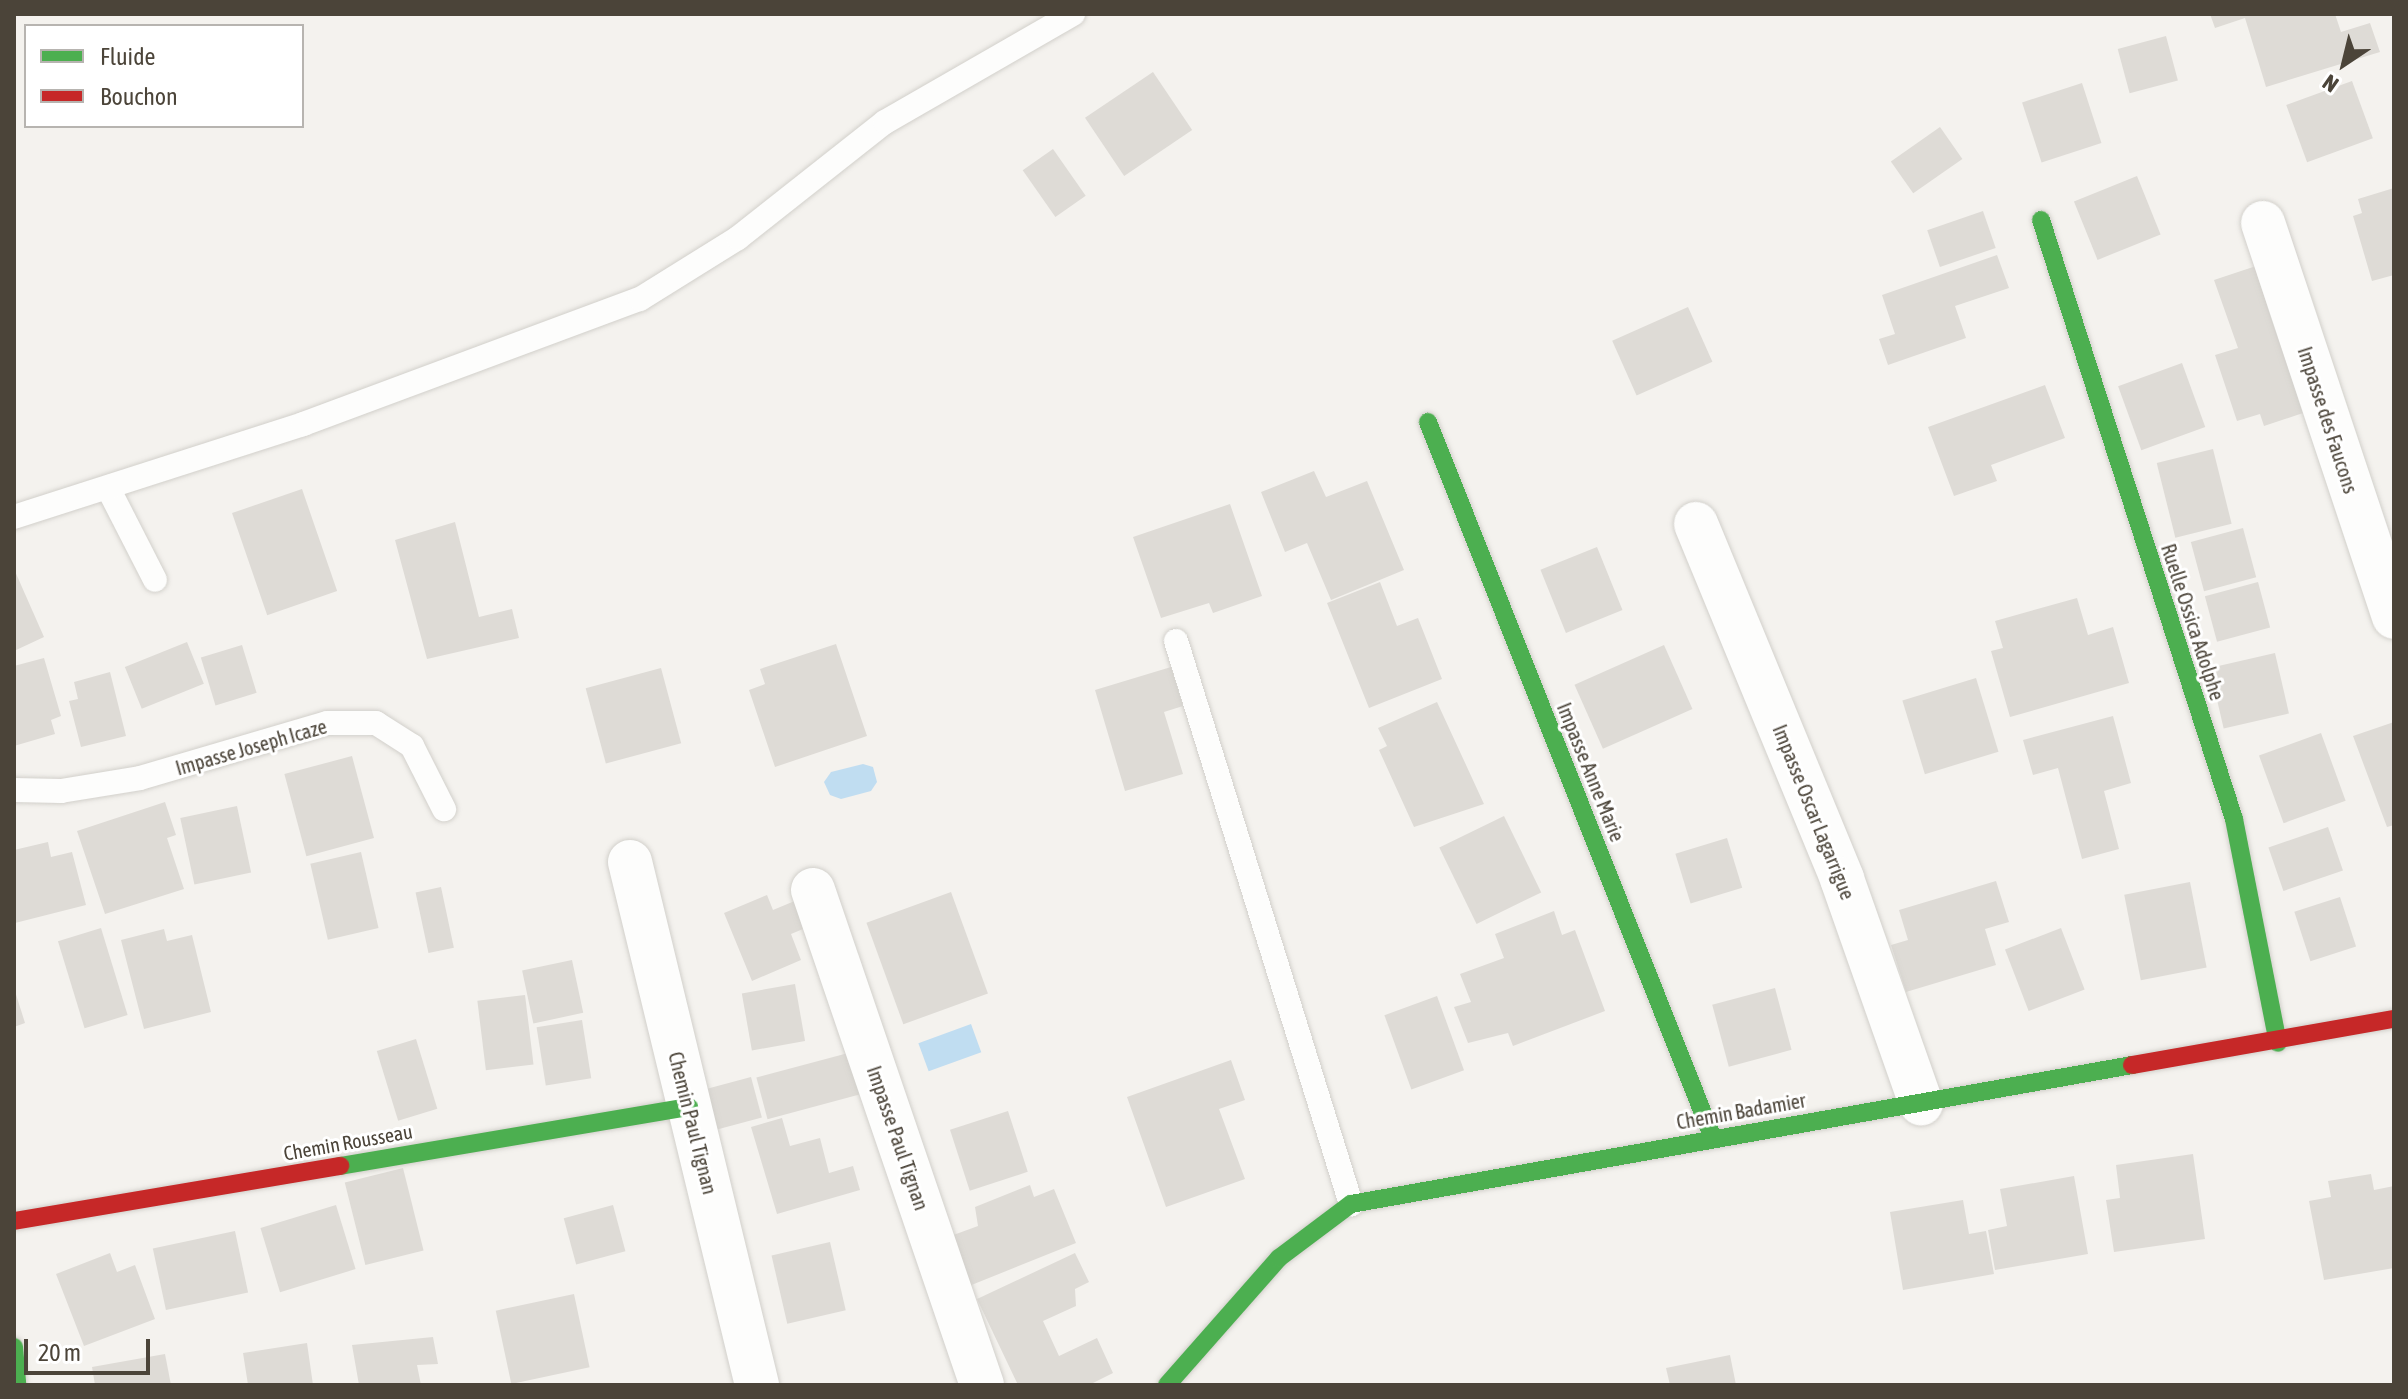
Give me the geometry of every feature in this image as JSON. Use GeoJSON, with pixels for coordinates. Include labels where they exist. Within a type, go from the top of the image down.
{"type":"FeatureCollection","features":[{"type":"Feature","properties":{"kind":"street","name":"Ruelle Ossica Adolphe"},"geometry":{"type":"LineString","coordinates":[[2041,220],[2234,819],[2278,1043]]}},
{"type":"Feature","properties":{"kind":"street","name":"Impasse des Faucons"},"geometry":{"type":"LineString","coordinates":[[2263,223],[2394,617]]}},
{"type":"Feature","properties":{"kind":"street","name":"Impasse Anne Marie"},"geometry":{"type":"LineString","coordinates":[[1428,422],[1713,1138]]}},
{"type":"Feature","properties":{"kind":"street","name":"Impasse Oscar Lagarrigue"},"geometry":{"type":"LineString","coordinates":[[1696,524],[1842,879],[1921,1103]]}},
{"type":"Feature","properties":{"kind":"street","name":"Chemin Paul Tignan"},"geometry":{"type":"LineString","coordinates":[[630,862],[757,1385]]}},
{"type":"Feature","properties":{"kind":"street","name":"Impasse Paul Tignan"},"geometry":{"type":"LineString","coordinates":[[813,890],[982,1385]]}},
{"type":"Feature","properties":{"kind":"street","name":"Chemin Badamier"},"geometry":{"type":"LineString","coordinates":[[1178,1380],[1279,1258],[1351,1204],[1713,1138],[2278,1043],[2394,1019]]}},
{"type":"Feature","properties":{"kind":"street","name":"Chemin Rousseau"},"geometry":{"type":"LineString","coordinates":[[14,1221],[689,1107]]}},
{"type":"Feature","properties":{"kind":"street"},"geometry":{"type":"LineString","coordinates":[[14,1347],[17,1385]]}},
{"type":"Feature","properties":{"kind":"lane"},"geometry":{"type":"LineString","coordinates":[[14,517],[108,488],[640,299],[738,238],[885,122],[1073,14]]}},
{"type":"Feature","properties":{"kind":"lane"},"geometry":{"type":"LineString","coordinates":[[108,488],[155,580]]}},
{"type":"Feature","properties":{"kind":"lane"},"geometry":{"type":"LineString","coordinates":[[1176,641],[1351,1204]]}},
{"type":"Feature","properties":{"kind":"lane","name":"Impasse Joseph Icaze"},"geometry":{"type":"LineString","coordinates":[[14,790],[61,791],[140,778],[327,723],[376,723],[412,746],[444,809]]}},
{"type":"Feature","properties":{"kind":"water"},"geometry":{"type":"Polygon","coordinates":[[[863,764],[873,767],[877,782],[871,791],[841,799],[830,795],[824,782],[831,772],[863,764]]]}},
{"type":"Feature","properties":{"kind":"water"},"geometry":{"type":"Polygon","coordinates":[[[971,1024],[981,1052],[929,1071],[918,1043],[971,1024]]]}},
{"type":"Feature","properties":{"kind":"building"},"geometry":{"type":"Polygon","coordinates":[[[2210,14],[2335,14],[2341,32],[2370,23],[2380,52],[2266,87],[2245,18],[2215,28],[2210,14]]]}},
{"type":"Feature","properties":{"kind":"building"},"geometry":{"type":"Polygon","coordinates":[[[2166,36],[2178,80],[2130,93],[2118,49],[2166,36]]]}},
{"type":"Feature","properties":{"kind":"building"},"geometry":{"type":"Polygon","coordinates":[[[1153,72],[1192,130],[1124,176],[1085,118],[1153,72]]]}},
{"type":"Feature","properties":{"kind":"building"},"geometry":{"type":"Polygon","coordinates":[[[2352,81],[2373,138],[2307,162],[2286,105],[2352,81]]]}},
{"type":"Feature","properties":{"kind":"building"},"geometry":{"type":"Polygon","coordinates":[[[2082,83],[2101,143],[2042,162],[2022,102],[2082,83]]]}},
{"type":"Feature","properties":{"kind":"building"},"geometry":{"type":"Polygon","coordinates":[[[1940,127],[1962,159],[1913,193],[1891,161],[1940,127]]]}},
{"type":"Feature","properties":{"kind":"building"},"geometry":{"type":"Polygon","coordinates":[[[1053,149],[1086,196],[1055,217],[1023,170],[1053,149]]]}},
{"type":"Feature","properties":{"kind":"building"},"geometry":{"type":"Polygon","coordinates":[[[2137,176],[2161,234],[2098,260],[2074,201],[2137,176]]]}},
{"type":"Feature","properties":{"kind":"building"},"geometry":{"type":"Polygon","coordinates":[[[2394,188],[2394,275],[2372,281],[2353,216],[2362,213],[2358,199],[2394,188]]]}},
{"type":"Feature","properties":{"kind":"building"},"geometry":{"type":"Polygon","coordinates":[[[1983,211],[1996,248],[1940,267],[1927,230],[1983,211]]]}},
{"type":"Feature","properties":{"kind":"building"},"geometry":{"type":"Polygon","coordinates":[[[1997,255],[2009,288],[1955,306],[1966,338],[1888,365],[1879,339],[1895,334],[1882,295],[1997,255]]]}},
{"type":"Feature","properties":{"kind":"building"},"geometry":{"type":"Polygon","coordinates":[[[2262,264],[2312,410],[2264,426],[2260,414],[2237,421],[2215,355],[2238,348],[2214,280],[2262,264]]]}},
{"type":"Feature","properties":{"kind":"building"},"geometry":{"type":"Polygon","coordinates":[[[1688,307],[1712,362],[1637,396],[1612,341],[1688,307]]]}},
{"type":"Feature","properties":{"kind":"building"},"geometry":{"type":"Polygon","coordinates":[[[2182,363],[2205,427],[2141,450],[2118,386],[2182,363]]]}},
{"type":"Feature","properties":{"kind":"building"},"geometry":{"type":"Polygon","coordinates":[[[2045,385],[2065,438],[1991,465],[1997,481],[1954,496],[1928,427],[2045,385]]]}},
{"type":"Feature","properties":{"kind":"building"},"geometry":{"type":"Polygon","coordinates":[[[2213,449],[2232,524],[2175,538],[2157,463],[2213,449]]]}},
{"type":"Feature","properties":{"kind":"building"},"geometry":{"type":"Polygon","coordinates":[[[1314,471],[1326,497],[1367,481],[1404,570],[1331,600],[1307,543],[1285,552],[1261,492],[1314,471]]]}},
{"type":"Feature","properties":{"kind":"building"},"geometry":{"type":"Polygon","coordinates":[[[302,489],[337,591],[267,615],[232,513],[302,489]]]}},
{"type":"Feature","properties":{"kind":"building"},"geometry":{"type":"Polygon","coordinates":[[[1230,504],[1262,596],[1213,613],[1209,603],[1161,618],[1133,537],[1230,504]]]}},
{"type":"Feature","properties":{"kind":"building"},"geometry":{"type":"Polygon","coordinates":[[[455,522],[479,617],[512,609],[519,638],[427,659],[395,540],[455,522]]]}},
{"type":"Feature","properties":{"kind":"building"},"geometry":{"type":"Polygon","coordinates":[[[2243,528],[2256,577],[2204,591],[2191,542],[2243,528]]]}},
{"type":"Feature","properties":{"kind":"building"},"geometry":{"type":"Polygon","coordinates":[[[1597,547],[1622,610],[1566,633],[1540,570],[1597,547]]]}},
{"type":"Feature","properties":{"kind":"building"},"geometry":{"type":"Polygon","coordinates":[[[14,569],[44,637],[14,651],[14,569]]]}},
{"type":"Feature","properties":{"kind":"building"},"geometry":{"type":"Polygon","coordinates":[[[1380,582],[1397,626],[1418,618],[1442,679],[1369,708],[1327,603],[1380,582]]]}},
{"type":"Feature","properties":{"kind":"building"},"geometry":{"type":"Polygon","coordinates":[[[2258,582],[2270,627],[2217,642],[2205,596],[2258,582]]]}},
{"type":"Feature","properties":{"kind":"building"},"geometry":{"type":"Polygon","coordinates":[[[2077,598],[2088,635],[2113,627],[2129,683],[2010,717],[1991,651],[2003,648],[1995,621],[2077,598]]]}},
{"type":"Feature","properties":{"kind":"building"},"geometry":{"type":"Polygon","coordinates":[[[187,642],[204,684],[142,709],[125,667],[187,642]]]}},
{"type":"Feature","properties":{"kind":"building"},"geometry":{"type":"Polygon","coordinates":[[[836,644],[867,736],[775,767],[749,690],[765,684],[760,669],[836,644]]]}},
{"type":"Feature","properties":{"kind":"building"},"geometry":{"type":"Polygon","coordinates":[[[242,645],[257,693],[215,705],[201,658],[242,645]]]}},
{"type":"Feature","properties":{"kind":"building"},"geometry":{"type":"Polygon","coordinates":[[[1664,645],[1692,709],[1603,749],[1574,685],[1664,645]]]}},
{"type":"Feature","properties":{"kind":"building"},"geometry":{"type":"Polygon","coordinates":[[[2275,653],[2289,713],[2224,728],[2210,668],[2275,653]]]}},
{"type":"Feature","properties":{"kind":"building"},"geometry":{"type":"Polygon","coordinates":[[[44,658],[61,716],[51,720],[55,734],[14,746],[14,666],[44,658]]]}},
{"type":"Feature","properties":{"kind":"building"},"geometry":{"type":"Polygon","coordinates":[[[1171,667],[1183,706],[1164,712],[1183,774],[1125,791],[1095,690],[1171,667]]]}},
{"type":"Feature","properties":{"kind":"building"},"geometry":{"type":"Polygon","coordinates":[[[661,668],[681,743],[606,764],[586,688],[661,668]]]}},
{"type":"Feature","properties":{"kind":"building"},"geometry":{"type":"Polygon","coordinates":[[[110,672],[126,736],[81,747],[69,701],[78,699],[74,682],[110,672]]]}},
{"type":"Feature","properties":{"kind":"building"},"geometry":{"type":"Polygon","coordinates":[[[1976,678],[1999,752],[1925,774],[1902,701],[1976,678]]]}},
{"type":"Feature","properties":{"kind":"building"},"geometry":{"type":"Polygon","coordinates":[[[1437,702],[1484,804],[1414,827],[1379,750],[1387,746],[1378,728],[1437,702]]]}},
{"type":"Feature","properties":{"kind":"building"},"geometry":{"type":"Polygon","coordinates":[[[2113,716],[2131,783],[2104,791],[2119,849],[2082,859],[2058,768],[2033,775],[2023,740],[2113,716]]]}},
{"type":"Feature","properties":{"kind":"building"},"geometry":{"type":"Polygon","coordinates":[[[2394,722],[2394,825],[2387,827],[2353,736],[2394,722]]]}},
{"type":"Feature","properties":{"kind":"building"},"geometry":{"type":"Polygon","coordinates":[[[2321,733],[2346,801],[2284,823],[2259,756],[2321,733]]]}},
{"type":"Feature","properties":{"kind":"building"},"geometry":{"type":"Polygon","coordinates":[[[352,756],[374,838],[306,856],[284,774],[352,756]]]}},
{"type":"Feature","properties":{"kind":"building"},"geometry":{"type":"Polygon","coordinates":[[[165,802],[176,835],[167,838],[184,889],[105,914],[77,831],[165,802]]]}},
{"type":"Feature","properties":{"kind":"building"},"geometry":{"type":"Polygon","coordinates":[[[237,806],[251,873],[194,885],[180,818],[237,806]]]}},
{"type":"Feature","properties":{"kind":"building"},"geometry":{"type":"Polygon","coordinates":[[[1504,816],[1541,892],[1477,924],[1439,848],[1504,816]]]}},
{"type":"Feature","properties":{"kind":"building"},"geometry":{"type":"Polygon","coordinates":[[[2328,827],[2343,870],[2283,891],[2268,848],[2328,827]]]}},
{"type":"Feature","properties":{"kind":"building"},"geometry":{"type":"Polygon","coordinates":[[[1727,838],[1742,888],[1691,904],[1675,854],[1727,838]]]}},
{"type":"Feature","properties":{"kind":"building"},"geometry":{"type":"Polygon","coordinates":[[[48,842],[51,857],[72,852],[86,905],[15,923],[14,850],[48,842]]]}},
{"type":"Feature","properties":{"kind":"building"},"geometry":{"type":"Polygon","coordinates":[[[361,852],[379,928],[328,940],[310,864],[361,852]]]}},
{"type":"Feature","properties":{"kind":"building"},"geometry":{"type":"Polygon","coordinates":[[[1996,881],[2009,922],[1985,929],[1996,965],[1906,992],[1891,945],[1908,940],[1899,910],[1996,881]]]}},
{"type":"Feature","properties":{"kind":"building"},"geometry":{"type":"Polygon","coordinates":[[[2190,882],[2207,967],[2141,980],[2124,895],[2190,882]]]}},
{"type":"Feature","properties":{"kind":"building"},"geometry":{"type":"Polygon","coordinates":[[[441,887],[454,948],[428,953],[416,892],[441,887]]]}},
{"type":"Feature","properties":{"kind":"building"},"geometry":{"type":"Polygon","coordinates":[[[951,892],[988,993],[903,1024],[866,923],[951,892]]]}},
{"type":"Feature","properties":{"kind":"building"},"geometry":{"type":"Polygon","coordinates":[[[767,895],[773,910],[797,900],[808,927],[791,934],[801,960],[752,981],[724,913],[767,895]]]}},
{"type":"Feature","properties":{"kind":"building"},"geometry":{"type":"Polygon","coordinates":[[[2340,897],[2356,946],[2310,961],[2294,912],[2340,897]]]}},
{"type":"Feature","properties":{"kind":"building"},"geometry":{"type":"Polygon","coordinates":[[[1554,911],[1562,935],[1575,930],[1605,1011],[1513,1046],[1508,1033],[1468,1043],[1454,1007],[1471,1002],[1460,974],[1504,958],[1495,934],[1554,911]]]}},
{"type":"Feature","properties":{"kind":"building"},"geometry":{"type":"Polygon","coordinates":[[[101,928],[128,1015],[85,1028],[58,941],[101,928]]]}},
{"type":"Feature","properties":{"kind":"building"},"geometry":{"type":"Polygon","coordinates":[[[2061,928],[2085,990],[2029,1011],[2005,950],[2061,928]]]}},
{"type":"Feature","properties":{"kind":"building"},"geometry":{"type":"Polygon","coordinates":[[[164,929],[167,941],[192,935],[211,1012],[144,1029],[121,940],[164,929]]]}},
{"type":"Feature","properties":{"kind":"building"},"geometry":{"type":"Polygon","coordinates":[[[572,960],[583,1013],[533,1023],[522,971],[572,960]]]}},
{"type":"Feature","properties":{"kind":"building"},"geometry":{"type":"Polygon","coordinates":[[[795,984],[805,1041],[752,1050],[742,993],[795,984]]]}},
{"type":"Feature","properties":{"kind":"building"},"geometry":{"type":"Polygon","coordinates":[[[14,988],[25,1023],[14,1027],[14,988]]]}},
{"type":"Feature","properties":{"kind":"building"},"geometry":{"type":"Polygon","coordinates":[[[1775,988],[1792,1050],[1729,1067],[1712,1005],[1775,988]]]}},
{"type":"Feature","properties":{"kind":"building"},"geometry":{"type":"Polygon","coordinates":[[[525,995],[534,1064],[486,1070],[477,1001],[525,995]]]}},
{"type":"Feature","properties":{"kind":"building"},"geometry":{"type":"Polygon","coordinates":[[[1437,996],[1464,1070],[1411,1089],[1384,1015],[1437,996]]]}},
{"type":"Feature","properties":{"kind":"building"},"geometry":{"type":"Polygon","coordinates":[[[582,1020],[591,1078],[546,1085],[537,1027],[582,1020]]]}},
{"type":"Feature","properties":{"kind":"building"},"geometry":{"type":"Polygon","coordinates":[[[416,1039],[437,1109],[398,1121],[377,1051],[416,1039]]]}},
{"type":"Feature","properties":{"kind":"building"},"geometry":{"type":"Polygon","coordinates":[[[852,1052],[863,1094],[768,1119],[756,1078],[852,1052]]]}},
{"type":"Feature","properties":{"kind":"building"},"geometry":{"type":"Polygon","coordinates":[[[1231,1060],[1245,1100],[1219,1109],[1245,1179],[1166,1207],[1127,1097],[1231,1060]]]}},
{"type":"Feature","properties":{"kind":"building"},"geometry":{"type":"Polygon","coordinates":[[[751,1077],[762,1118],[708,1132],[697,1091],[751,1077]]]}},
{"type":"Feature","properties":{"kind":"building"},"geometry":{"type":"Polygon","coordinates":[[[1008,1111],[1028,1172],[970,1191],[950,1130],[1008,1111]]]}},
{"type":"Feature","properties":{"kind":"building"},"geometry":{"type":"Polygon","coordinates":[[[782,1118],[790,1146],[820,1138],[829,1173],[853,1166],[860,1190],[777,1214],[751,1127],[782,1118]]]}},
{"type":"Feature","properties":{"kind":"building"},"geometry":{"type":"Polygon","coordinates":[[[2193,1154],[2205,1239],[2114,1252],[2106,1200],[2120,1198],[2116,1165],[2193,1154]]]}},
{"type":"Feature","properties":{"kind":"building"},"geometry":{"type":"Polygon","coordinates":[[[403,1168],[424,1250],[365,1265],[345,1183],[403,1168]]]}},
{"type":"Feature","properties":{"kind":"building"},"geometry":{"type":"Polygon","coordinates":[[[2371,1174],[2374,1190],[2394,1186],[2394,1268],[2324,1280],[2309,1201],[2331,1197],[2328,1181],[2371,1174]]]}},
{"type":"Feature","properties":{"kind":"building"},"geometry":{"type":"Polygon","coordinates":[[[2074,1176],[2088,1254],[1995,1270],[1988,1230],[2007,1226],[2000,1189],[2074,1176]]]}},
{"type":"Feature","properties":{"kind":"building"},"geometry":{"type":"Polygon","coordinates":[[[1030,1185],[1034,1197],[1054,1189],[1076,1243],[969,1286],[948,1237],[978,1226],[975,1207],[1030,1185]]]}},
{"type":"Feature","properties":{"kind":"building"},"geometry":{"type":"Polygon","coordinates":[[[1963,1200],[1969,1234],[1986,1231],[1994,1274],[1903,1290],[1890,1212],[1963,1200]]]}},
{"type":"Feature","properties":{"kind":"building"},"geometry":{"type":"Polygon","coordinates":[[[336,1205],[356,1269],[280,1292],[260,1228],[336,1205]]]}},
{"type":"Feature","properties":{"kind":"building"},"geometry":{"type":"Polygon","coordinates":[[[613,1205],[625,1251],[576,1265],[564,1218],[613,1205]]]}},
{"type":"Feature","properties":{"kind":"building"},"geometry":{"type":"Polygon","coordinates":[[[235,1231],[248,1293],[166,1310],[153,1248],[235,1231]]]}},
{"type":"Feature","properties":{"kind":"building"},"geometry":{"type":"Polygon","coordinates":[[[830,1242],[846,1310],[787,1324],[772,1255],[830,1242]]]}},
{"type":"Feature","properties":{"kind":"building"},"geometry":{"type":"Polygon","coordinates":[[[110,1253],[117,1272],[135,1265],[155,1319],[84,1346],[56,1274],[110,1253]]]}},
{"type":"Feature","properties":{"kind":"building"},"geometry":{"type":"Polygon","coordinates":[[[1075,1253],[1089,1282],[1075,1289],[1076,1306],[1043,1321],[1059,1356],[1097,1338],[1113,1373],[1089,1385],[1018,1385],[977,1299],[1075,1253]]]}},
{"type":"Feature","properties":{"kind":"building"},"geometry":{"type":"Polygon","coordinates":[[[574,1294],[590,1367],[511,1384],[496,1311],[574,1294]]]}},
{"type":"Feature","properties":{"kind":"building"},"geometry":{"type":"Polygon","coordinates":[[[433,1337],[438,1364],[417,1365],[421,1385],[359,1385],[352,1345],[433,1337]]]}},
{"type":"Feature","properties":{"kind":"building"},"geometry":{"type":"Polygon","coordinates":[[[307,1343],[313,1385],[248,1385],[243,1353],[307,1343]]]}},
{"type":"Feature","properties":{"kind":"building"},"geometry":{"type":"Polygon","coordinates":[[[165,1354],[171,1385],[95,1385],[92,1367],[165,1354]]]}},
{"type":"Feature","properties":{"kind":"building"},"geometry":{"type":"Polygon","coordinates":[[[1730,1355],[1736,1385],[1670,1385],[1666,1368],[1730,1355]]]}},
{"type":"Feature","properties":{"kind":"traffic: fast"},"geometry":{"type":"LineString","coordinates":[[2041,220],[2234,819],[2278,1043]]}},
{"type":"Feature","properties":{"kind":"traffic: fast"},"geometry":{"type":"LineString","coordinates":[[1428,422],[1713,1138]]}},
{"type":"Feature","properties":{"kind":"traffic: fast"},"geometry":{"type":"LineString","coordinates":[[1167,1385],[1279,1258],[1351,1204],[2132,1065]]}},
{"type":"Feature","properties":{"kind":"traffic: fast"},"geometry":{"type":"LineString","coordinates":[[340,1166],[689,1107]]}},
{"type":"Feature","properties":{"kind":"traffic: fast"},"geometry":{"type":"LineString","coordinates":[[14,1347],[17,1385]]}},
{"type":"Feature","properties":{"kind":"traffic: jam"},"geometry":{"type":"LineString","coordinates":[[2132,1065],[2394,1019]]}},
{"type":"Feature","properties":{"kind":"traffic: jam"},"geometry":{"type":"LineString","coordinates":[[14,1221],[340,1166]]}}]}
